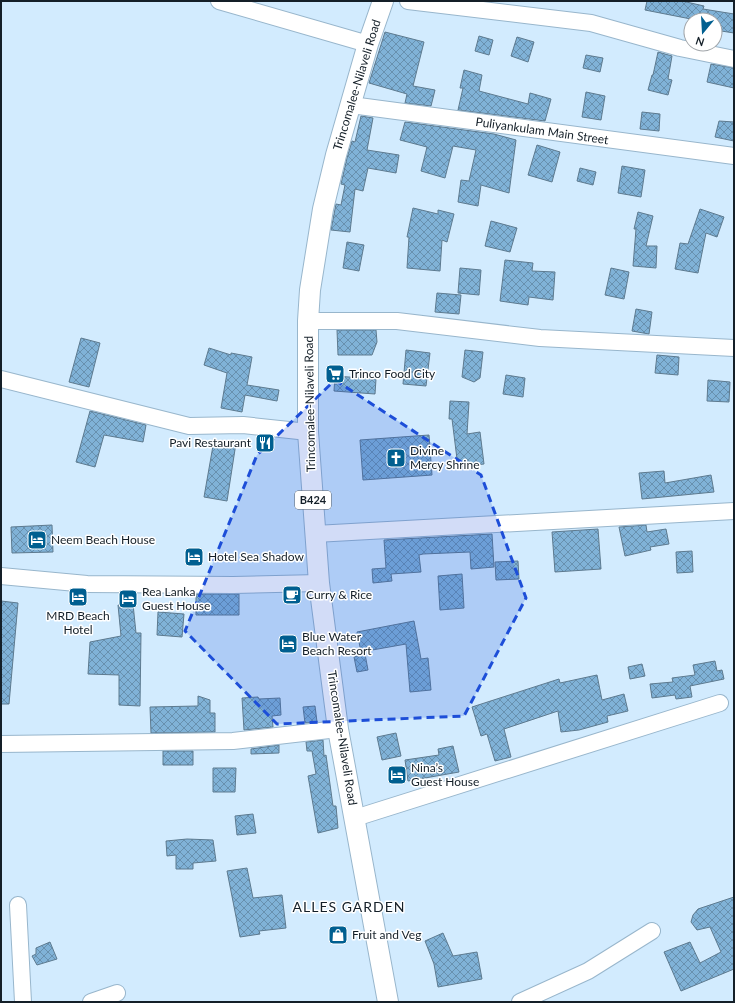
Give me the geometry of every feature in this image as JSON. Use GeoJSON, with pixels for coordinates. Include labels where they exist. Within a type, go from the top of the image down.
{"type":"FeatureCollection","features":[{"type":"Feature","properties":{"kind":"main road","name":"Trincomalee-Nilaveli Road"},"geometry":{"type":"LineString","coordinates":[[383,1],[368,44],[336,155],[323,209],[310,290],[308,321],[308,432],[315,534],[338,729],[388,1002]]}},
{"type":"Feature","properties":{"kind":"street"},"geometry":{"type":"LineString","coordinates":[[219,1],[368,44]]}},
{"type":"Feature","properties":{"kind":"street"},"geometry":{"type":"LineString","coordinates":[[408,1],[591,24],[680,48],[734,59]]}},
{"type":"Feature","properties":{"kind":"street","name":"Puliyankulam Main Street"},"geometry":{"type":"LineString","coordinates":[[351,105],[734,156]]}},
{"type":"Feature","properties":{"kind":"street"},"geometry":{"type":"LineString","coordinates":[[308,321],[397,321],[540,338],[734,348]]}},
{"type":"Feature","properties":{"kind":"street"},"geometry":{"type":"LineString","coordinates":[[1,379],[189,426],[243,425],[308,432]]}},
{"type":"Feature","properties":{"kind":"street"},"geometry":{"type":"LineString","coordinates":[[315,534],[734,511]]}},
{"type":"Feature","properties":{"kind":"street"},"geometry":{"type":"LineString","coordinates":[[1,576],[87,584],[233,585],[320,583]]}},
{"type":"Feature","properties":{"kind":"street"},"geometry":{"type":"LineString","coordinates":[[354,818],[720,703]]}},
{"type":"Feature","properties":{"kind":"street"},"geometry":{"type":"LineString","coordinates":[[1,744],[233,741],[338,729]]}},
{"type":"Feature","properties":{"kind":"street"},"geometry":{"type":"LineString","coordinates":[[18,905],[23,1002]]}},
{"type":"Feature","properties":{"kind":"street"},"geometry":{"type":"LineString","coordinates":[[520,1002],[588,971],[652,931]]}},
{"type":"Feature","properties":{"kind":"street"},"geometry":{"type":"LineString","coordinates":[[91,1002],[118,993]]}},
{"type":"Feature","properties":{"kind":"highlighted area"},"geometry":{"type":"Polygon","coordinates":[[[335,380],[481,475],[526,598],[464,716],[277,724],[185,631],[257,455],[335,380]]]}},
{"type":"Feature","properties":{"kind":"building"},"geometry":{"type":"Polygon","coordinates":[[[647,1],[682,1],[704,6],[703,9],[722,12],[683,12],[683,17],[645,10],[647,1]]]}},
{"type":"Feature","properties":{"kind":"building"},"geometry":{"type":"Polygon","coordinates":[[[723,12],[734,14],[734,33],[723,31],[723,12]]]}},
{"type":"Feature","properties":{"kind":"building"},"geometry":{"type":"Polygon","coordinates":[[[385,32],[424,42],[413,86],[435,90],[431,106],[405,103],[407,94],[369,83],[385,32]]]}},
{"type":"Feature","properties":{"kind":"building"},"geometry":{"type":"Polygon","coordinates":[[[479,36],[493,40],[489,55],[475,51],[479,36]]]}},
{"type":"Feature","properties":{"kind":"building"},"geometry":{"type":"Polygon","coordinates":[[[517,37],[534,42],[528,62],[511,56],[517,37]]]}},
{"type":"Feature","properties":{"kind":"building"},"geometry":{"type":"Polygon","coordinates":[[[658,52],[672,56],[668,79],[672,80],[668,95],[648,90],[658,52]]]}},
{"type":"Feature","properties":{"kind":"building"},"geometry":{"type":"Polygon","coordinates":[[[586,55],[603,58],[600,72],[583,68],[586,55]]]}},
{"type":"Feature","properties":{"kind":"building"},"geometry":{"type":"Polygon","coordinates":[[[711,64],[734,68],[734,88],[707,82],[711,64]]]}},
{"type":"Feature","properties":{"kind":"building"},"geometry":{"type":"Polygon","coordinates":[[[464,70],[482,75],[479,91],[528,104],[530,93],[551,99],[545,121],[458,110],[463,88],[460,88],[464,70]]]}},
{"type":"Feature","properties":{"kind":"building"},"geometry":{"type":"Polygon","coordinates":[[[586,92],[605,96],[601,120],[582,117],[586,92]]]}},
{"type":"Feature","properties":{"kind":"building"},"geometry":{"type":"Polygon","coordinates":[[[642,112],[660,114],[659,131],[640,129],[642,112]]]}},
{"type":"Feature","properties":{"kind":"building"},"geometry":{"type":"Polygon","coordinates":[[[361,116],[373,118],[367,150],[399,155],[396,173],[368,168],[363,191],[355,189],[350,232],[331,230],[336,204],[341,205],[345,185],[341,184],[352,141],[355,142],[361,116]]]}},
{"type":"Feature","properties":{"kind":"building"},"geometry":{"type":"Polygon","coordinates":[[[719,121],[734,122],[734,141],[715,137],[719,121]]]}},
{"type":"Feature","properties":{"kind":"building"},"geometry":{"type":"Polygon","coordinates":[[[405,122],[494,134],[516,140],[509,193],[481,185],[478,206],[458,202],[461,180],[469,181],[476,150],[453,146],[445,178],[421,171],[427,147],[400,140],[405,122]]]}},
{"type":"Feature","properties":{"kind":"building"},"geometry":{"type":"Polygon","coordinates":[[[537,145],[560,152],[552,182],[528,175],[537,145]]]}},
{"type":"Feature","properties":{"kind":"building"},"geometry":{"type":"Polygon","coordinates":[[[622,166],[645,170],[641,197],[618,193],[622,166]]]}},
{"type":"Feature","properties":{"kind":"building"},"geometry":{"type":"Polygon","coordinates":[[[580,168],[596,172],[593,185],[577,181],[580,168]]]}},
{"type":"Feature","properties":{"kind":"building"},"geometry":{"type":"Polygon","coordinates":[[[413,208],[438,214],[438,210],[454,214],[447,242],[442,240],[440,271],[407,268],[409,237],[407,237],[413,208]]]}},
{"type":"Feature","properties":{"kind":"building"},"geometry":{"type":"Polygon","coordinates":[[[700,209],[724,217],[717,237],[706,233],[698,273],[675,269],[680,243],[688,244],[700,209]]]}},
{"type":"Feature","properties":{"kind":"building"},"geometry":{"type":"Polygon","coordinates":[[[638,212],[653,216],[646,246],[657,246],[656,268],[633,266],[636,229],[634,229],[638,212]]]}},
{"type":"Feature","properties":{"kind":"building"},"geometry":{"type":"Polygon","coordinates":[[[491,221],[517,228],[510,252],[485,246],[491,221]]]}},
{"type":"Feature","properties":{"kind":"building"},"geometry":{"type":"Polygon","coordinates":[[[347,242],[364,245],[359,271],[343,268],[347,242]]]}},
{"type":"Feature","properties":{"kind":"building"},"geometry":{"type":"Polygon","coordinates":[[[505,260],[533,263],[532,271],[555,272],[553,300],[529,297],[528,305],[500,301],[505,260]]]}},
{"type":"Feature","properties":{"kind":"building"},"geometry":{"type":"Polygon","coordinates":[[[460,268],[481,270],[479,295],[458,293],[460,268]]]}},
{"type":"Feature","properties":{"kind":"building"},"geometry":{"type":"Polygon","coordinates":[[[611,268],[629,272],[624,299],[605,295],[611,268]]]}},
{"type":"Feature","properties":{"kind":"building"},"geometry":{"type":"Polygon","coordinates":[[[437,293],[461,295],[459,314],[435,312],[437,293]]]}},
{"type":"Feature","properties":{"kind":"building"},"geometry":{"type":"Polygon","coordinates":[[[636,309],[652,312],[649,334],[632,331],[636,309]]]}},
{"type":"Feature","properties":{"kind":"building"},"geometry":{"type":"Polygon","coordinates":[[[337,330],[376,330],[377,342],[372,355],[338,355],[337,330]]]}},
{"type":"Feature","properties":{"kind":"building"},"geometry":{"type":"Polygon","coordinates":[[[81,338],[100,343],[89,387],[69,382],[81,338]]]}},
{"type":"Feature","properties":{"kind":"building"},"geometry":{"type":"Polygon","coordinates":[[[209,348],[231,355],[231,353],[252,357],[247,385],[279,390],[277,401],[245,395],[242,412],[221,408],[227,373],[204,365],[209,348]]]}},
{"type":"Feature","properties":{"kind":"building"},"geometry":{"type":"Polygon","coordinates":[[[406,350],[430,353],[426,386],[403,384],[406,350]]]}},
{"type":"Feature","properties":{"kind":"building"},"geometry":{"type":"Polygon","coordinates":[[[465,350],[483,352],[480,378],[474,382],[462,377],[465,350]]]}},
{"type":"Feature","properties":{"kind":"building"},"geometry":{"type":"Polygon","coordinates":[[[657,355],[679,357],[678,375],[655,373],[657,355]]]}},
{"type":"Feature","properties":{"kind":"building"},"geometry":{"type":"Polygon","coordinates":[[[506,375],[525,378],[523,397],[503,394],[506,375]]]}},
{"type":"Feature","properties":{"kind":"building"},"geometry":{"type":"Polygon","coordinates":[[[335,376],[376,379],[375,394],[334,391],[335,376]]]}},
{"type":"Feature","properties":{"kind":"building"},"geometry":{"type":"Polygon","coordinates":[[[708,380],[730,382],[729,402],[707,401],[708,380]]]}},
{"type":"Feature","properties":{"kind":"building"},"geometry":{"type":"Polygon","coordinates":[[[450,401],[469,402],[467,434],[480,432],[484,464],[458,467],[452,419],[449,419],[450,401]]]}},
{"type":"Feature","properties":{"kind":"building"},"geometry":{"type":"Polygon","coordinates":[[[90,411],[146,425],[143,442],[104,435],[95,467],[76,462],[90,411]]]}},
{"type":"Feature","properties":{"kind":"building","name":"Divine Mercy Shrine"},"geometry":{"type":"Polygon","coordinates":[[[429,435],[432,475],[363,480],[360,440],[429,435]]]}},
{"type":"Feature","properties":{"kind":"building"},"geometry":{"type":"Polygon","coordinates":[[[214,440],[236,443],[227,501],[204,497],[214,440]]]}},
{"type":"Feature","properties":{"kind":"building"},"geometry":{"type":"Polygon","coordinates":[[[664,471],[665,483],[711,475],[714,492],[642,499],[639,473],[664,471]]]}},
{"type":"Feature","properties":{"kind":"building"},"geometry":{"type":"Polygon","coordinates":[[[52,525],[53,552],[12,553],[11,527],[52,525]]]}},
{"type":"Feature","properties":{"kind":"building"},"geometry":{"type":"Polygon","coordinates":[[[646,525],[647,532],[666,529],[669,544],[650,547],[651,550],[625,556],[619,527],[646,525]]]}},
{"type":"Feature","properties":{"kind":"building"},"geometry":{"type":"Polygon","coordinates":[[[598,529],[601,569],[555,572],[552,532],[598,529]]]}},
{"type":"Feature","properties":{"kind":"building"},"geometry":{"type":"Polygon","coordinates":[[[492,534],[494,567],[471,569],[470,552],[423,554],[419,555],[421,572],[391,574],[392,581],[373,583],[372,569],[386,568],[384,540],[492,534]]]}},
{"type":"Feature","properties":{"kind":"building"},"geometry":{"type":"Polygon","coordinates":[[[692,551],[693,572],[677,573],[676,552],[692,551]]]}},
{"type":"Feature","properties":{"kind":"building"},"geometry":{"type":"Polygon","coordinates":[[[518,561],[519,579],[496,580],[495,562],[518,561]]]}},
{"type":"Feature","properties":{"kind":"building"},"geometry":{"type":"Polygon","coordinates":[[[462,574],[464,608],[440,610],[438,576],[462,574]]]}},
{"type":"Feature","properties":{"kind":"building"},"geometry":{"type":"Polygon","coordinates":[[[196,594],[239,594],[239,615],[196,615],[196,594]]]}},
{"type":"Feature","properties":{"kind":"building"},"geometry":{"type":"Polygon","coordinates":[[[1,601],[18,603],[9,704],[1,704],[1,601]]]}},
{"type":"Feature","properties":{"kind":"building"},"geometry":{"type":"Polygon","coordinates":[[[133,604],[136,633],[141,633],[140,706],[119,705],[119,675],[88,674],[90,642],[121,636],[118,605],[133,604]]]}},
{"type":"Feature","properties":{"kind":"building"},"geometry":{"type":"Polygon","coordinates":[[[158,612],[184,614],[182,637],[157,635],[158,612]]]}},
{"type":"Feature","properties":{"kind":"building"},"geometry":{"type":"Polygon","coordinates":[[[414,621],[421,659],[428,658],[431,690],[410,692],[406,644],[361,652],[357,632],[414,621]]]}},
{"type":"Feature","properties":{"kind":"building"},"geometry":{"type":"Polygon","coordinates":[[[365,654],[368,670],[357,672],[354,657],[365,654]]]}},
{"type":"Feature","properties":{"kind":"building"},"geometry":{"type":"Polygon","coordinates":[[[715,661],[717,671],[722,670],[724,679],[690,686],[692,697],[676,699],[675,695],[652,698],[650,684],[673,682],[672,678],[695,675],[693,665],[715,661]]]}},
{"type":"Feature","properties":{"kind":"building"},"geometry":{"type":"Polygon","coordinates":[[[642,664],[645,676],[630,679],[628,667],[642,664]]]}},
{"type":"Feature","properties":{"kind":"building"},"geometry":{"type":"Polygon","coordinates":[[[597,675],[602,700],[624,694],[628,711],[607,716],[608,722],[579,730],[561,732],[558,711],[504,729],[511,757],[495,761],[487,734],[481,736],[472,707],[559,679],[560,683],[597,675]]]}},
{"type":"Feature","properties":{"kind":"building"},"geometry":{"type":"Polygon","coordinates":[[[198,696],[210,700],[210,713],[215,713],[215,732],[151,733],[150,707],[198,706],[198,696]]]}},
{"type":"Feature","properties":{"kind":"building"},"geometry":{"type":"Polygon","coordinates":[[[258,697],[259,699],[280,698],[281,715],[272,716],[273,727],[244,730],[242,698],[258,697]]]}},
{"type":"Feature","properties":{"kind":"building"},"geometry":{"type":"Polygon","coordinates":[[[315,706],[317,722],[305,723],[303,707],[315,706]]]}},
{"type":"Feature","properties":{"kind":"building"},"geometry":{"type":"Polygon","coordinates":[[[396,733],[401,756],[382,760],[377,737],[396,733]]]}},
{"type":"Feature","properties":{"kind":"building"},"geometry":{"type":"Polygon","coordinates":[[[323,740],[324,756],[326,755],[333,806],[336,806],[338,828],[318,833],[308,776],[316,774],[312,751],[307,751],[306,742],[323,740]]]}},
{"type":"Feature","properties":{"kind":"building"},"geometry":{"type":"Polygon","coordinates":[[[279,745],[279,753],[251,754],[251,749],[279,745]]]}},
{"type":"Feature","properties":{"kind":"building"},"geometry":{"type":"Polygon","coordinates":[[[453,746],[459,772],[408,781],[405,760],[439,755],[438,749],[453,746]]]}},
{"type":"Feature","properties":{"kind":"building"},"geometry":{"type":"Polygon","coordinates":[[[163,751],[193,751],[193,765],[163,765],[163,751]]]}},
{"type":"Feature","properties":{"kind":"building"},"geometry":{"type":"Polygon","coordinates":[[[213,768],[236,768],[235,792],[213,792],[213,768]]]}},
{"type":"Feature","properties":{"kind":"building"},"geometry":{"type":"Polygon","coordinates":[[[253,814],[256,833],[237,835],[235,816],[253,814]]]}},
{"type":"Feature","properties":{"kind":"building"},"geometry":{"type":"Polygon","coordinates":[[[187,839],[213,840],[216,861],[193,863],[193,869],[176,869],[176,855],[167,856],[166,841],[187,839]]]}},
{"type":"Feature","properties":{"kind":"building"},"geometry":{"type":"Polygon","coordinates":[[[247,868],[253,898],[282,895],[286,928],[259,931],[260,934],[240,937],[227,871],[247,868]]]}},
{"type":"Feature","properties":{"kind":"building"},"geometry":{"type":"Polygon","coordinates":[[[734,897],[734,969],[681,991],[664,952],[690,942],[700,963],[721,952],[710,927],[697,930],[691,922],[693,915],[698,909],[734,897]]]}},
{"type":"Feature","properties":{"kind":"building"},"geometry":{"type":"Polygon","coordinates":[[[443,933],[453,956],[477,952],[482,979],[438,987],[434,964],[425,941],[443,933]]]}},
{"type":"Feature","properties":{"kind":"building"},"geometry":{"type":"Polygon","coordinates":[[[50,942],[57,959],[37,965],[32,956],[36,954],[36,948],[50,942]]]}},
{"type":"Feature","properties":{"kind":"place","name":"Trinco Food City"},"geometry":{"type":"Point","coordinates":[335,374]}},
{"type":"Feature","properties":{"kind":"place","name":"Pavi Restaurant"},"geometry":{"type":"Point","coordinates":[265,443]}},
{"type":"Feature","properties":{"kind":"place","name":"Divine Mercy Shrine"},"geometry":{"type":"Point","coordinates":[396,458]}},
{"type":"Feature","properties":{"kind":"place","name":"Neem Beach House"},"geometry":{"type":"Point","coordinates":[37,540]}},
{"type":"Feature","properties":{"kind":"place","name":"Hotel Sea Shadow"},"geometry":{"type":"Point","coordinates":[194,557]}},
{"type":"Feature","properties":{"kind":"place","name":"Curry & Rice"},"geometry":{"type":"Point","coordinates":[292,595]}},
{"type":"Feature","properties":{"kind":"place","name":"MRD Beach Hotel"},"geometry":{"type":"Point","coordinates":[78,597]}},
{"type":"Feature","properties":{"kind":"place","name":"Rea Lanka Guest House"},"geometry":{"type":"Point","coordinates":[128,599]}},
{"type":"Feature","properties":{"kind":"place","name":"Blue Water Beach Resort"},"geometry":{"type":"Point","coordinates":[288,644]}},
{"type":"Feature","properties":{"kind":"place","name":"Nina’s Guest House"},"geometry":{"type":"Point","coordinates":[397,775]}},
{"type":"Feature","properties":{"kind":"place","name":"Fruit and Veg"},"geometry":{"type":"Point","coordinates":[338,935]}},
{"type":"Feature","properties":{"kind":"district","name":"ALLES GARDEN"},"geometry":{"type":"Point","coordinates":[349,907]}}]}
